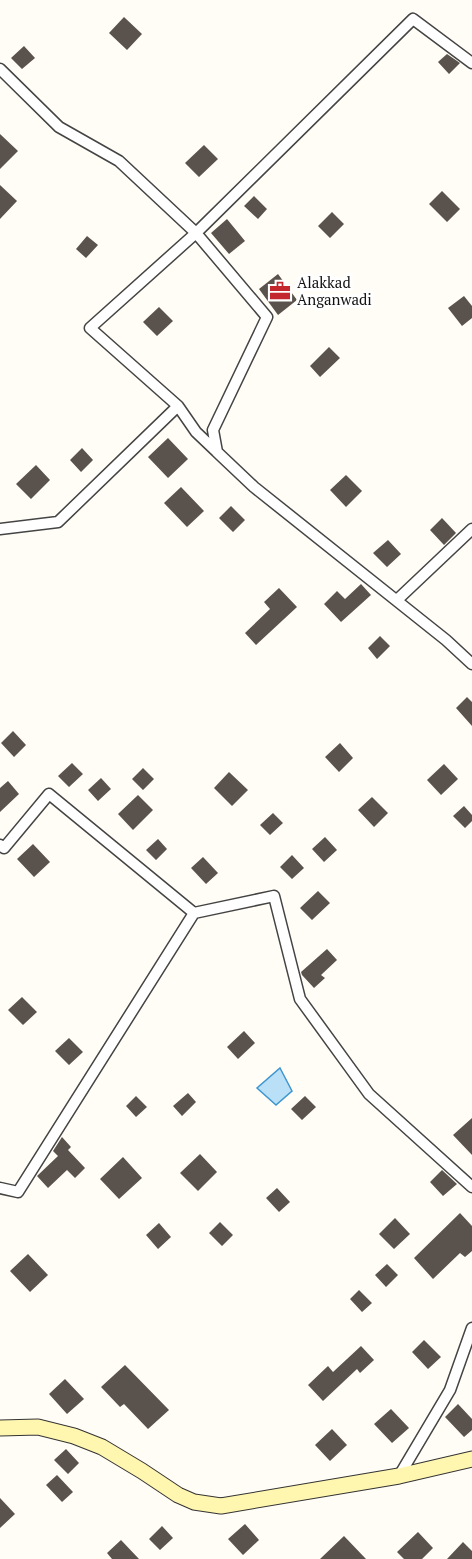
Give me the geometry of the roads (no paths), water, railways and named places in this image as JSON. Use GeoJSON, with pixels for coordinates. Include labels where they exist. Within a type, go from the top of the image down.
{"type":"FeatureCollection","features":[{"type":"Feature","properties":{"kind":"main road"},"geometry":{"type":"LineString","coordinates":[[0,1428],[38,1427],[74,1436],[102,1447],[178,1495],[194,1502],[220,1506],[399,1476],[472,1459]]}},
{"type":"Feature","properties":{"kind":"street"},"geometry":{"type":"LineString","coordinates":[[472,63],[413,19],[196,233],[90,328],[178,406],[196,432],[254,487],[398,600],[472,664]]}},
{"type":"Feature","properties":{"kind":"street"},"geometry":{"type":"LineString","coordinates":[[0,69],[59,127],[119,161],[196,233],[267,317],[213,430],[217,452]]}},
{"type":"Feature","properties":{"kind":"street"},"geometry":{"type":"LineString","coordinates":[[0,529],[58,522],[178,406]]}},
{"type":"Feature","properties":{"kind":"street"},"geometry":{"type":"LineString","coordinates":[[398,600],[472,529]]}},
{"type":"Feature","properties":{"kind":"street"},"geometry":{"type":"LineString","coordinates":[[0,845],[4,848],[49,794],[194,913]]}},
{"type":"Feature","properties":{"kind":"street"},"geometry":{"type":"LineString","coordinates":[[0,1188],[18,1192],[194,913],[274,896],[300,999],[369,1094],[472,1187]]}},
{"type":"Feature","properties":{"kind":"street"},"geometry":{"type":"LineString","coordinates":[[399,1476],[450,1390],[472,1328]]}},
{"type":"Feature","properties":{"kind":"water"},"geometry":{"type":"Polygon","coordinates":[[[280,1068],[292,1091],[276,1105],[257,1088],[280,1068]]]}},
{"type":"Feature","properties":{"kind":"place","name":"Alakkad Anganwadi"},"geometry":{"type":"Point","coordinates":[280,291]}}]}
